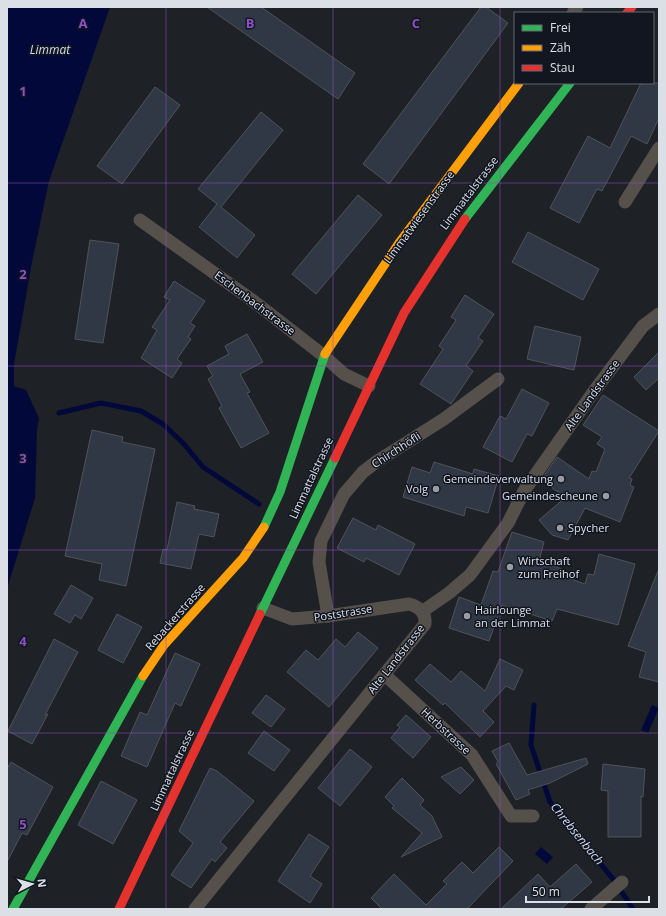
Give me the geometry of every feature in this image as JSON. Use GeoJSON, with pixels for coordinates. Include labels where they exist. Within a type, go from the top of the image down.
{"type":"FeatureCollection","features":[{"type":"Feature","properties":{"kind":"street","name":"Limmatwiesenstrasse"},"geometry":{"type":"LineString","coordinates":[[324,356],[399,243],[518,84]]}},
{"type":"Feature","properties":{"kind":"street","name":"Limmattalstrasse"},"geometry":{"type":"LineString","coordinates":[[119,909],[404,313],[449,239],[569,84]]}},
{"type":"Feature","properties":{"kind":"street"},"geometry":{"type":"LineString","coordinates":[[625,202],[659,148]]}},
{"type":"Feature","properties":{"kind":"street","name":"Eschenbachstrasse"},"geometry":{"type":"LineString","coordinates":[[140,220],[252,300],[324,356],[344,374],[369,386]]}},
{"type":"Feature","properties":{"kind":"street","name":"Alte Landstrasse"},"geometry":{"type":"LineString","coordinates":[[195,909],[425,624],[423,611],[449,593],[470,575],[508,523],[524,491],[592,394],[643,326],[659,314]]}},
{"type":"Feature","properties":{"kind":"street","name":"Rebackerstrasse"},"geometry":{"type":"LineString","coordinates":[[13,909],[143,675],[164,645],[243,558],[265,526],[280,492],[324,356]]}},
{"type":"Feature","properties":{"kind":"street","name":"Chirchhöfli"},"geometry":{"type":"LineString","coordinates":[[328,616],[319,562],[321,541],[344,494],[363,472],[376,462],[444,419],[498,379]]}},
{"type":"Feature","properties":{"kind":"street","name":"Poststrasse"},"geometry":{"type":"LineString","coordinates":[[263,608],[292,619],[328,616],[409,604],[416,606],[423,611]]}},
{"type":"Feature","properties":{"kind":"street","name":"Herbstrasse"},"geometry":{"type":"LineString","coordinates":[[385,675],[472,755],[510,816],[533,816]]}},
{"type":"Feature","properties":{"kind":"street"},"geometry":{"type":"LineString","coordinates":[[591,909],[619,885]]}},
{"type":"Feature","properties":{"kind":"water","name":"Limmat"},"geometry":{"type":"Polygon","coordinates":[[[7,7],[110,7],[49,181],[32,262],[14,364],[14,386],[26,390],[39,418],[37,429],[35,498],[7,589],[7,7]]]}},
{"type":"Feature","properties":{"kind":"water"},"geometry":{"type":"Polygon","coordinates":[[[652,705],[659,708],[648,733],[641,730],[652,705]]]}},
{"type":"Feature","properties":{"kind":"water"},"geometry":{"type":"Polygon","coordinates":[[[541,847],[553,857],[547,864],[535,854],[541,847]]]}},
{"type":"Feature","properties":{"kind":"building"},"geometry":{"type":"Polygon","coordinates":[[[207,7],[261,7],[355,73],[338,99],[207,7]]]}},
{"type":"Feature","properties":{"kind":"building"},"geometry":{"type":"Polygon","coordinates":[[[481,7],[486,7],[508,23],[389,184],[363,164],[481,7]]]}},
{"type":"Feature","properties":{"kind":"building"},"geometry":{"type":"Polygon","coordinates":[[[659,83],[659,118],[647,144],[631,136],[602,191],[597,189],[579,223],[550,208],[588,136],[610,148],[641,84],[659,83]]]}},
{"type":"Feature","properties":{"kind":"building"},"geometry":{"type":"Polygon","coordinates":[[[155,87],[180,105],[122,184],[97,166],[155,87]]]}},
{"type":"Feature","properties":{"kind":"building"},"geometry":{"type":"Polygon","coordinates":[[[261,112],[283,130],[221,207],[255,235],[237,258],[199,227],[217,204],[198,189],[261,112]]]}},
{"type":"Feature","properties":{"kind":"building"},"geometry":{"type":"Polygon","coordinates":[[[358,195],[382,215],[316,294],[292,274],[358,195]]]}},
{"type":"Feature","properties":{"kind":"building"},"geometry":{"type":"Polygon","coordinates":[[[528,232],[599,269],[583,300],[512,262],[528,232]]]}},
{"type":"Feature","properties":{"kind":"building"},"geometry":{"type":"Polygon","coordinates":[[[90,240],[119,244],[103,343],[75,339],[90,240]]]}},
{"type":"Feature","properties":{"kind":"building"},"geometry":{"type":"Polygon","coordinates":[[[174,281],[205,301],[190,323],[195,326],[188,337],[191,339],[177,359],[182,363],[172,378],[141,358],[157,330],[152,327],[170,300],[164,297],[174,281]]]}},
{"type":"Feature","properties":{"kind":"building"},"geometry":{"type":"Polygon","coordinates":[[[465,295],[494,314],[478,338],[483,341],[466,366],[473,371],[451,404],[420,384],[443,349],[439,346],[456,320],[451,317],[465,295]]]}},
{"type":"Feature","properties":{"kind":"building"},"geometry":{"type":"Polygon","coordinates":[[[535,326],[581,337],[574,370],[527,359],[535,326]]]}},
{"type":"Feature","properties":{"kind":"building"},"geometry":{"type":"Polygon","coordinates":[[[247,334],[263,362],[240,374],[250,392],[247,393],[269,433],[241,448],[219,408],[222,406],[208,379],[213,376],[207,366],[229,354],[225,346],[247,334]]]}},
{"type":"Feature","properties":{"kind":"building"},"geometry":{"type":"Polygon","coordinates":[[[659,352],[659,378],[646,390],[634,377],[659,352]]]}},
{"type":"Feature","properties":{"kind":"building"},"geometry":{"type":"Polygon","coordinates":[[[522,389],[549,403],[532,436],[527,434],[512,462],[483,447],[500,416],[506,419],[522,389]]]}},
{"type":"Feature","properties":{"kind":"building"},"geometry":{"type":"Polygon","coordinates":[[[603,395],[659,431],[629,478],[632,479],[630,485],[634,487],[620,522],[585,508],[568,540],[552,535],[539,520],[566,497],[552,488],[553,484],[542,479],[557,457],[589,479],[592,471],[596,472],[605,449],[597,444],[602,437],[583,425],[603,395]]]}},
{"type":"Feature","properties":{"kind":"building"},"geometry":{"type":"Polygon","coordinates":[[[92,430],[123,437],[122,442],[155,449],[126,586],[99,580],[102,564],[65,556],[92,430]]]}},
{"type":"Feature","properties":{"kind":"building"},"geometry":{"type":"Polygon","coordinates":[[[434,462],[473,474],[474,469],[499,476],[488,513],[466,507],[464,516],[403,497],[412,467],[430,473],[434,462]]]}},
{"type":"Feature","properties":{"kind":"building"},"geometry":{"type":"Polygon","coordinates":[[[177,502],[195,506],[194,509],[219,514],[214,537],[199,534],[191,569],[160,563],[163,549],[167,550],[177,502]]]}},
{"type":"Feature","properties":{"kind":"building"},"geometry":{"type":"Polygon","coordinates":[[[353,518],[376,530],[378,525],[415,544],[399,575],[366,558],[364,562],[337,548],[353,518]]]}},
{"type":"Feature","properties":{"kind":"building"},"geometry":{"type":"Polygon","coordinates":[[[512,532],[544,542],[539,561],[562,569],[560,575],[585,584],[588,574],[594,575],[599,554],[635,564],[618,625],[557,609],[552,621],[502,605],[489,641],[449,628],[459,597],[481,605],[493,571],[498,572],[512,532]]]}},
{"type":"Feature","properties":{"kind":"building"},"geometry":{"type":"Polygon","coordinates":[[[658,571],[659,682],[639,677],[646,652],[628,646],[658,571]]]}},
{"type":"Feature","properties":{"kind":"building"},"geometry":{"type":"Polygon","coordinates":[[[71,585],[93,598],[81,619],[75,615],[70,623],[54,614],[71,585]]]}},
{"type":"Feature","properties":{"kind":"building"},"geometry":{"type":"Polygon","coordinates":[[[117,614],[142,627],[123,663],[98,650],[117,614]]]}},
{"type":"Feature","properties":{"kind":"building"},"geometry":{"type":"Polygon","coordinates":[[[358,632],[378,648],[329,707],[287,672],[306,650],[318,660],[336,639],[345,647],[358,632]]]}},
{"type":"Feature","properties":{"kind":"building"},"geometry":{"type":"Polygon","coordinates":[[[54,639],[78,652],[45,715],[48,714],[32,744],[8,731],[54,639]]]}},
{"type":"Feature","properties":{"kind":"building"},"geometry":{"type":"Polygon","coordinates":[[[175,653],[200,664],[181,706],[175,703],[147,767],[121,756],[140,712],[147,715],[175,653]]]}},
{"type":"Feature","properties":{"kind":"building"},"geometry":{"type":"Polygon","coordinates":[[[500,659],[523,670],[514,690],[506,686],[483,711],[494,722],[480,737],[445,703],[443,705],[415,680],[430,664],[451,682],[461,671],[485,691],[500,659]]]}},
{"type":"Feature","properties":{"kind":"building"},"geometry":{"type":"Polygon","coordinates":[[[266,695],[285,709],[271,727],[252,713],[266,695]]]}},
{"type":"Feature","properties":{"kind":"building"},"geometry":{"type":"Polygon","coordinates":[[[406,715],[431,737],[413,758],[391,738],[400,727],[397,725],[406,715]]]}},
{"type":"Feature","properties":{"kind":"building"},"geometry":{"type":"Polygon","coordinates":[[[264,731],[290,750],[274,771],[248,753],[264,731]]]}},
{"type":"Feature","properties":{"kind":"building"},"geometry":{"type":"Polygon","coordinates":[[[509,743],[527,775],[586,758],[588,764],[550,783],[528,790],[530,794],[516,800],[496,764],[498,762],[492,751],[509,743]]]}},
{"type":"Feature","properties":{"kind":"building"},"geometry":{"type":"Polygon","coordinates":[[[350,749],[372,767],[340,806],[318,788],[350,749]]]}},
{"type":"Feature","properties":{"kind":"building"},"geometry":{"type":"Polygon","coordinates":[[[11,762],[53,787],[27,835],[22,833],[7,862],[7,769],[11,762]]]}},
{"type":"Feature","properties":{"kind":"building"},"geometry":{"type":"Polygon","coordinates":[[[603,764],[645,769],[643,797],[641,796],[641,837],[608,837],[608,791],[601,790],[603,764]]]}},
{"type":"Feature","properties":{"kind":"building"},"geometry":{"type":"Polygon","coordinates":[[[461,767],[474,780],[460,794],[441,777],[461,767]]]}},
{"type":"Feature","properties":{"kind":"building"},"geometry":{"type":"Polygon","coordinates":[[[210,768],[217,771],[254,801],[220,842],[227,848],[215,862],[212,859],[191,888],[171,875],[193,843],[179,831],[210,768]]]}},
{"type":"Feature","properties":{"kind":"building"},"geometry":{"type":"Polygon","coordinates":[[[402,778],[424,800],[420,805],[432,816],[442,837],[401,857],[422,833],[392,808],[394,806],[385,797],[402,778]]]}},
{"type":"Feature","properties":{"kind":"building"},"geometry":{"type":"Polygon","coordinates":[[[101,781],[137,800],[113,844],[78,825],[101,781]]]}},
{"type":"Feature","properties":{"kind":"building"},"geometry":{"type":"Polygon","coordinates":[[[309,834],[329,847],[310,876],[322,884],[310,903],[278,881],[309,834]]]}},
{"type":"Feature","properties":{"kind":"building"},"geometry":{"type":"Polygon","coordinates":[[[499,847],[513,861],[467,909],[382,909],[371,898],[394,874],[426,905],[447,884],[443,881],[462,862],[473,873],[499,847]]]}},
{"type":"Feature","properties":{"kind":"building"},"geometry":{"type":"Polygon","coordinates":[[[576,864],[592,882],[561,909],[501,909],[538,874],[550,887],[576,864]]]}},
{"type":"Feature","properties":{"kind":"waterway","name":"Chrebsenbach"},"geometry":{"type":"LineString","coordinates":[[59,413],[101,403],[141,411],[163,424],[183,443],[203,467],[259,504]]}},
{"type":"Feature","properties":{"kind":"waterway","name":"Chrebsenbach"},"geometry":{"type":"LineString","coordinates":[[534,705],[531,745],[550,802],[613,879],[633,909]]}},
{"type":"Feature","properties":{"kind":"traffic: fast"},"geometry":{"type":"LineString","coordinates":[[465,219],[569,84]]}},
{"type":"Feature","properties":{"kind":"traffic: fast"},"geometry":{"type":"LineString","coordinates":[[264,527],[280,492],[325,354]]}},
{"type":"Feature","properties":{"kind":"traffic: fast"},"geometry":{"type":"LineString","coordinates":[[260,614],[335,458]]}},
{"type":"Feature","properties":{"kind":"traffic: fast"},"geometry":{"type":"LineString","coordinates":[[13,909],[143,676]]}},
{"type":"Feature","properties":{"kind":"traffic: slow"},"geometry":{"type":"LineString","coordinates":[[325,354],[399,243],[518,84]]}},
{"type":"Feature","properties":{"kind":"traffic: slow"},"geometry":{"type":"LineString","coordinates":[[143,676],[164,645],[243,558],[264,527]]}},
{"type":"Feature","properties":{"kind":"traffic: jam"},"geometry":{"type":"LineString","coordinates":[[628,12],[632,7]]}},
{"type":"Feature","properties":{"kind":"traffic: jam"},"geometry":{"type":"LineString","coordinates":[[335,458],[404,313],[465,219]]}},
{"type":"Feature","properties":{"kind":"traffic: jam"},"geometry":{"type":"LineString","coordinates":[[119,909],[260,614]]}},
{"type":"Feature","properties":{"kind":"place","name":"Gemeindeverwaltung"},"geometry":{"type":"Point","coordinates":[561,479]}},
{"type":"Feature","properties":{"kind":"place","name":"Volg"},"geometry":{"type":"Point","coordinates":[436,489]}},
{"type":"Feature","properties":{"kind":"place","name":"Gemeindescheune"},"geometry":{"type":"Point","coordinates":[606,496]}},
{"type":"Feature","properties":{"kind":"place","name":"Spycher"},"geometry":{"type":"Point","coordinates":[560,528]}},
{"type":"Feature","properties":{"kind":"place","name":"Wirtschaft zum Freihof"},"geometry":{"type":"Point","coordinates":[510,567]}},
{"type":"Feature","properties":{"kind":"place","name":"Hairlounge an der Limmat"},"geometry":{"type":"Point","coordinates":[467,616]}}]}
